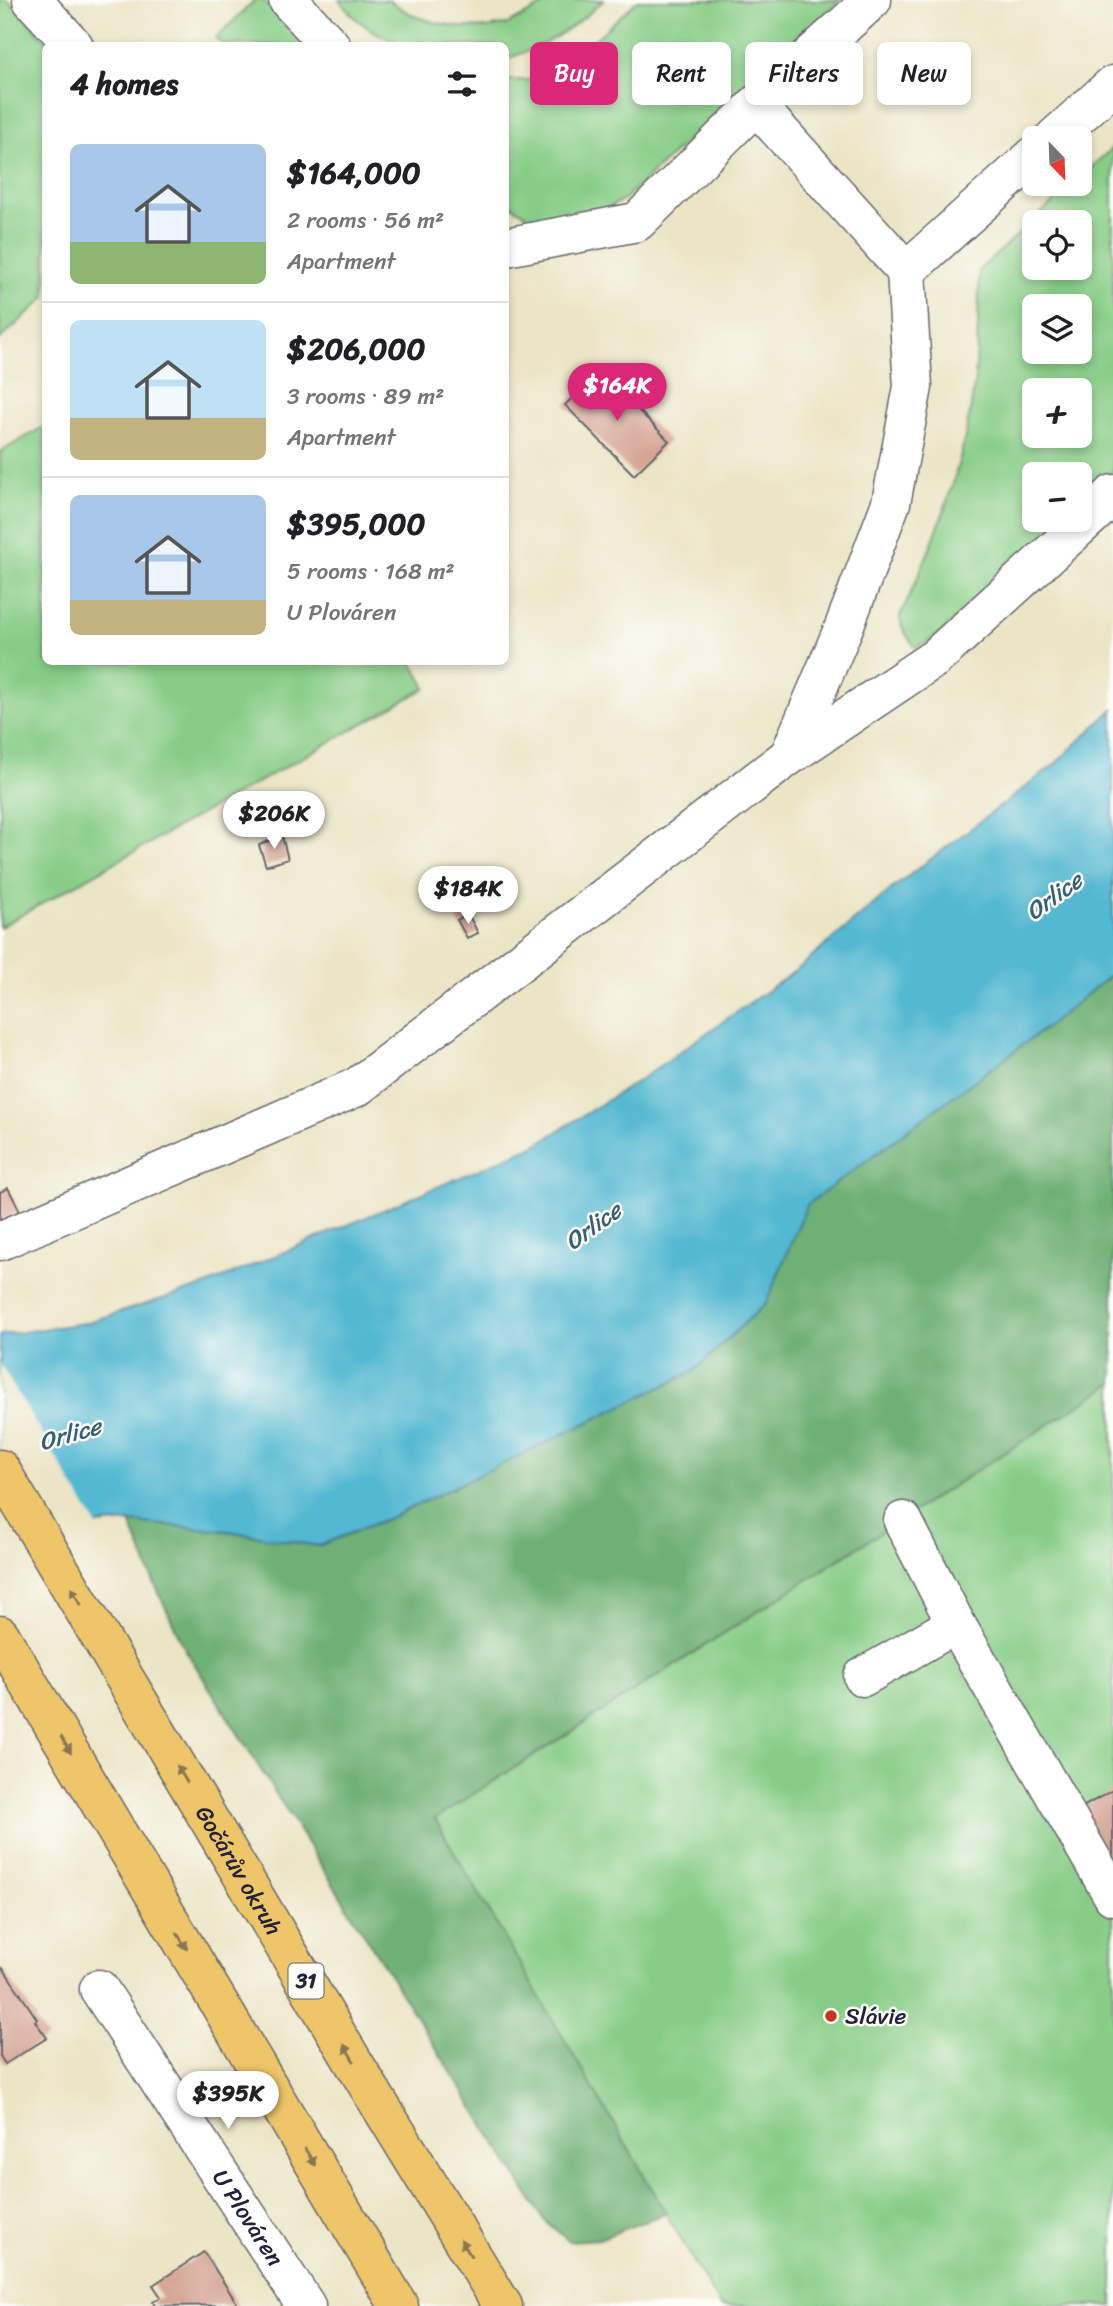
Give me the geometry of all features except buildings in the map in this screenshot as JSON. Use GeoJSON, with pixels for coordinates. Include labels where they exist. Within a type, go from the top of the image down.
{"type":"FeatureCollection","features":[{"type":"Feature","properties":{"kind":"main road","name":"Gočárův okruh"},"geometry":{"type":"LineString","coordinates":[[0,1469],[368,2087],[503,2306]]}},
{"type":"Feature","properties":{"kind":"main road"},"geometry":{"type":"LineString","coordinates":[[0,1634],[399,2306]]}},
{"type":"Feature","properties":{"kind":"street"},"geometry":{"type":"LineString","coordinates":[[32,0],[70,42]]}},
{"type":"Feature","properties":{"kind":"street"},"geometry":{"type":"LineString","coordinates":[[288,0],[327,42]]}},
{"type":"Feature","properties":{"kind":"street"},"geometry":{"type":"LineString","coordinates":[[826,42],[872,0]]}},
{"type":"Feature","properties":{"kind":"street"},"geometry":{"type":"LineString","coordinates":[[1067,126],[1113,85]]}},
{"type":"Feature","properties":{"kind":"street"},"geometry":{"type":"LineString","coordinates":[[511,240],[637,222],[756,105],[906,271],[913,387],[891,503],[844,627],[789,756]]}},
{"type":"Feature","properties":{"kind":"street"},"geometry":{"type":"LineString","coordinates":[[906,271],[1022,167]]}},
{"type":"Feature","properties":{"kind":"street"},"geometry":{"type":"LineString","coordinates":[[0,1241],[357,1087],[789,756],[934,658],[1113,494]]}},
{"type":"Feature","properties":{"kind":"street"},"geometry":{"type":"LineString","coordinates":[[903,1521],[956,1625],[1113,1896]]}},
{"type":"Feature","properties":{"kind":"street"},"geometry":{"type":"LineString","coordinates":[[863,1677],[956,1625]]}},
{"type":"Feature","properties":{"kind":"street","name":"U Plováren"},"geometry":{"type":"LineString","coordinates":[[100,1989],[306,2306]]}},
{"type":"Feature","properties":{"kind":"green space"},"geometry":{"type":"Polygon","coordinates":[[[0,0],[8,0],[47,42],[42,42],[42,301],[0,339],[0,0]]]}},
{"type":"Feature","properties":{"kind":"green space"},"geometry":{"type":"Polygon","coordinates":[[[255,0],[263,0],[302,42],[220,42],[216,38],[255,0]]]}},
{"type":"Feature","properties":{"kind":"green space"},"geometry":{"type":"Polygon","coordinates":[[[339,0],[388,0],[414,16],[437,23],[487,28],[508,24],[553,0],[604,0],[558,36],[547,42],[530,42],[530,50],[509,58],[509,42],[394,42],[355,18],[339,0]]]}},
{"type":"Feature","properties":{"kind":"green space"},"geometry":{"type":"Polygon","coordinates":[[[638,0],[840,0],[794,42],[745,42],[745,88],[731,100],[731,42],[632,42],[632,105],[726,105],[622,201],[589,213],[565,218],[541,218],[520,212],[509,203],[509,80],[530,80],[530,105],[618,105],[618,42],[592,42],[638,0]]]}},
{"type":"Feature","properties":{"kind":"green space"},"geometry":{"type":"Polygon","coordinates":[[[1113,147],[1113,470],[1092,492],[1092,462],[1022,462],[1022,532],[1051,532],[938,635],[916,648],[903,629],[900,616],[937,530],[965,439],[975,377],[979,270],[1022,231],[1022,280],[1092,280],[1092,210],[1045,210],[1060,196],[1092,196],[1092,167],[1113,147]]]}},
{"type":"Feature","properties":{"kind":"green space"},"geometry":{"type":"Polygon","coordinates":[[[42,428],[42,665],[414,665],[426,688],[0,927],[0,452],[42,428]]]}},
{"type":"Feature","properties":{"kind":"green space"},"geometry":{"type":"Polygon","coordinates":[[[1113,973],[1113,1383],[435,1819],[666,2213],[599,2239],[569,2241],[544,2220],[185,1649],[130,1522],[228,1531],[318,1546],[394,1516],[694,1371],[766,1303],[806,1205],[1052,1023],[1113,973]]]}},
{"type":"Feature","properties":{"kind":"green space","name":"Slávie"},"geometry":{"type":"Polygon","coordinates":[[[1113,1383],[1113,2306],[720,2306],[434,1819],[1113,1383]]]}},
{"type":"Feature","properties":{"kind":"water","name":"Orlice"},"geometry":{"type":"Polygon","coordinates":[[[1113,709],[1113,973],[1052,1023],[807,1205],[766,1303],[694,1371],[394,1516],[318,1546],[228,1531],[130,1522],[97,1525],[0,1551],[0,1335],[85,1323],[204,1286],[536,1145],[641,1079],[798,969],[894,887],[1053,766],[1113,709]]]}},
{"type":"Feature","properties":{"kind":"pier"},"geometry":{"type":"Polygon","coordinates":[[[0,1364],[99,1529],[0,1555],[0,1364]]]}},
{"type":"Feature","properties":{"kind":"place","name":"Slávie"},"geometry":{"type":"Point","coordinates":[831,2016]}}]}
